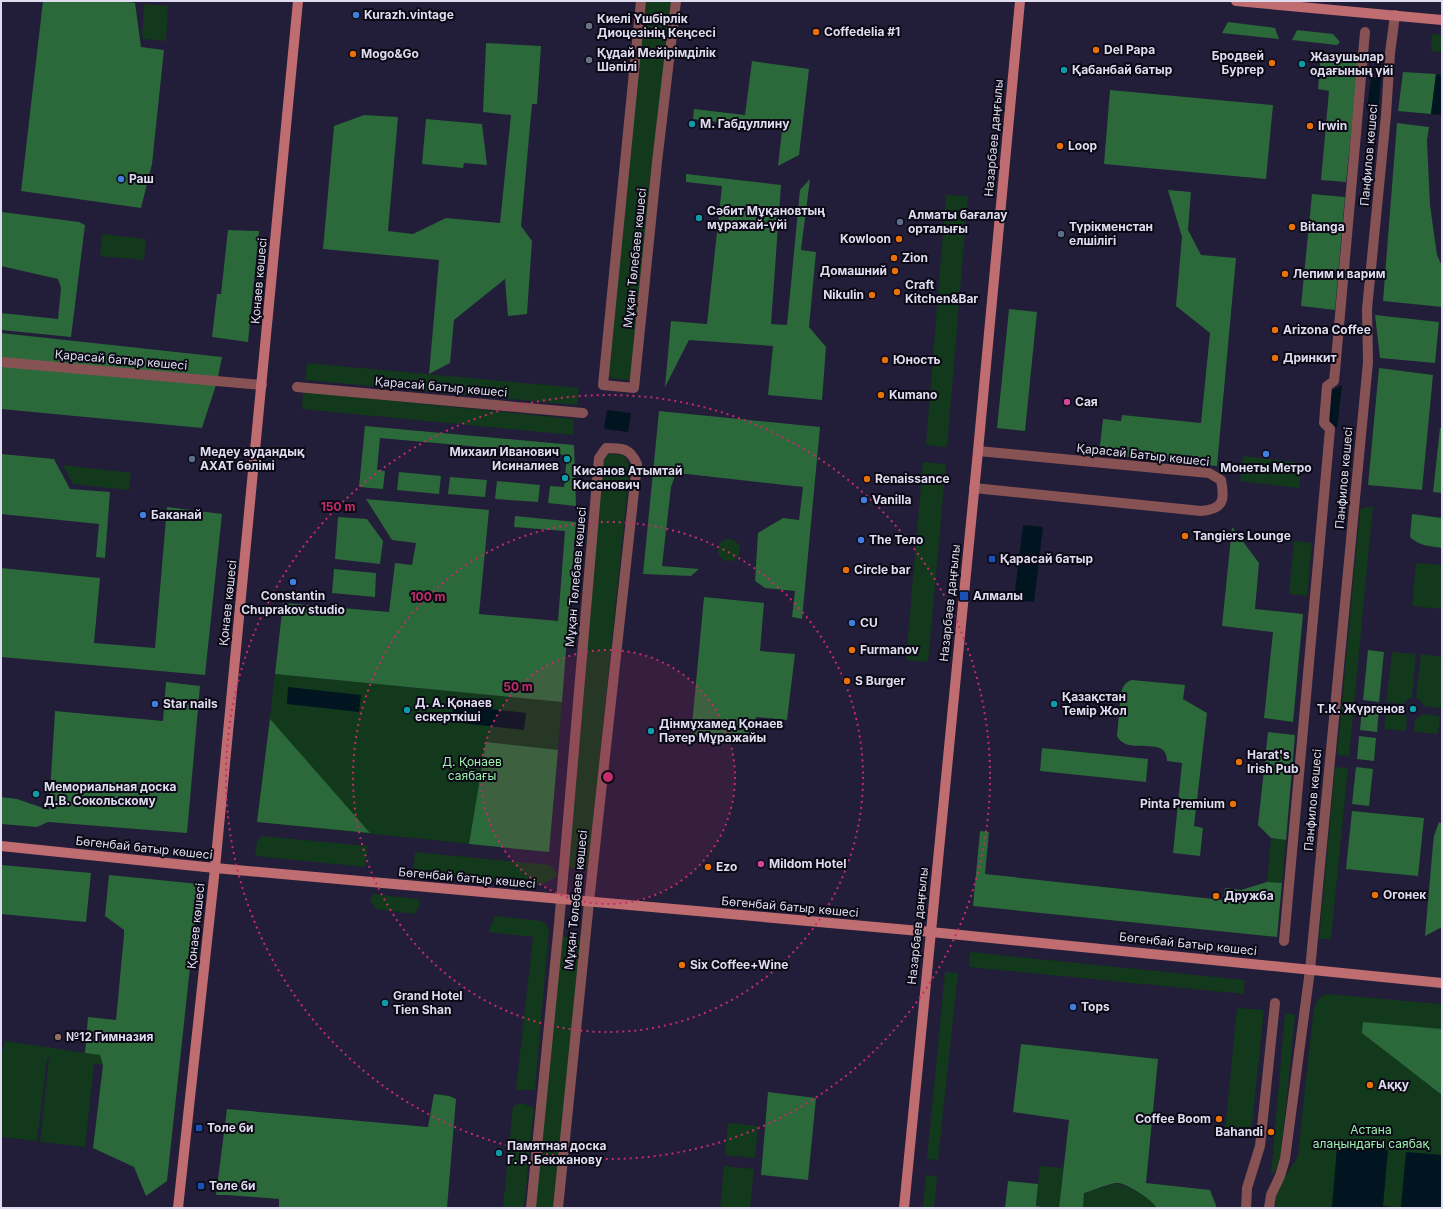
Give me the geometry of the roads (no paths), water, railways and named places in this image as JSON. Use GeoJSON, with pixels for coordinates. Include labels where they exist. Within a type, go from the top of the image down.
{"type":"FeatureCollection","features":[{"type":"Feature","properties":{"kind":"street","name":"Қонаев көшесі"},"geometry":{"type":"LineString","coordinates":[[178,1208],[215,868],[298,1]]}},
{"type":"Feature","properties":{"kind":"street","name":"Мұқан Төлебаев көшесі"},"geometry":{"type":"LineString","coordinates":[[641,1],[603,385],[634,388],[657,162],[676,1]]}},
{"type":"Feature","properties":{"kind":"street","name":"Назарбаев даңғылы"},"geometry":{"type":"LineString","coordinates":[[904,1208],[978,451],[1020,1]]}},
{"type":"Feature","properties":{"kind":"street"},"geometry":{"type":"LineString","coordinates":[[1236,1],[1442,20]]}},
{"type":"Feature","properties":{"kind":"street","name":"Панфилов көшесі"},"geometry":{"type":"LineString","coordinates":[[1310,970],[1368,362],[1368,308],[1386,115],[1390,53],[1395,15]]}},
{"type":"Feature","properties":{"kind":"street","name":"Панфилов көшесі"},"geometry":{"type":"LineString","coordinates":[[1284,941],[1330,429],[1324,423],[1328,386],[1334,381],[1365,32]]}},
{"type":"Feature","properties":{"kind":"street","name":"Қарасай батыр көшесі"},"geometry":{"type":"LineString","coordinates":[[1,362],[236,384],[262,385]]}},
{"type":"Feature","properties":{"kind":"street","name":"Қарасай батыр көшесі"},"geometry":{"type":"LineString","coordinates":[[297,387],[583,413]]}},
{"type":"Feature","properties":{"kind":"street","name":"Мұқан Төлебаев көшесі"},"geometry":{"type":"LineString","coordinates":[[531,1208],[561,899],[599,458],[606,448],[623,449],[633,456],[637,464],[589,902],[558,1208]]}},
{"type":"Feature","properties":{"kind":"street","name":"Қарасай Батыр көшесі"},"geometry":{"type":"LineString","coordinates":[[974,488],[1201,511],[1214,510],[1221,504],[1224,494],[1221,480],[1209,473],[978,451]]}},
{"type":"Feature","properties":{"kind":"street","name":"Бөгенбай батыр көшесі"},"geometry":{"type":"LineString","coordinates":[[1,846],[215,868],[931,932]]}},
{"type":"Feature","properties":{"kind":"street","name":"Бөгенбай Батыр көшесі"},"geometry":{"type":"LineString","coordinates":[[931,932],[1442,983]]}},
{"type":"Feature","properties":{"kind":"street"},"geometry":{"type":"LineString","coordinates":[[1269,1208],[1271,1195],[1286,1159],[1310,970]]}},
{"type":"Feature","properties":{"kind":"street"},"geometry":{"type":"LineString","coordinates":[[1246,1208],[1247,1188],[1260,1146],[1275,1003]]}},
{"type":"Feature","properties":{"kind":"water"},"geometry":{"type":"Polygon","coordinates":[[[1436,74],[1442,75],[1442,115],[1431,114],[1436,74]]]}},
{"type":"Feature","properties":{"kind":"water"},"geometry":{"type":"Polygon","coordinates":[[[1371,77],[1381,79],[1378,111],[1367,110],[1371,77]]]}},
{"type":"Feature","properties":{"kind":"water"},"geometry":{"type":"Polygon","coordinates":[[[1342,385],[1337,428],[1328,421],[1331,391],[1342,385]]]}},
{"type":"Feature","properties":{"kind":"water"},"geometry":{"type":"Polygon","coordinates":[[[607,410],[631,413],[628,432],[604,429],[607,410]]]}},
{"type":"Feature","properties":{"kind":"water"},"geometry":{"type":"Polygon","coordinates":[[[1023,525],[1043,527],[1034,602],[1014,600],[1023,525]]]}},
{"type":"Feature","properties":{"kind":"water"},"geometry":{"type":"Polygon","coordinates":[[[288,687],[361,695],[359,712],[287,704],[288,687]]]}},
{"type":"Feature","properties":{"kind":"water"},"geometry":{"type":"Polygon","coordinates":[[[453,705],[526,713],[524,730],[452,722],[453,705]]]}},
{"type":"Feature","properties":{"kind":"water"},"geometry":{"type":"Polygon","coordinates":[[[1337,1146],[1388,1150],[1383,1206],[1400,1208],[1332,1208],[1337,1146]]]}},
{"type":"Feature","properties":{"kind":"water"},"geometry":{"type":"Polygon","coordinates":[[[1406,1152],[1442,1155],[1442,1208],[1401,1208],[1406,1152]]]}},
{"type":"Feature","properties":{"kind":"place","name":"Kurazh.vintage"},"geometry":{"type":"Point","coordinates":[356,15]}},
{"type":"Feature","properties":{"kind":"place","name":"Киелі Үшбірлік Диоцезінің Кеңсесі"},"geometry":{"type":"Point","coordinates":[589,26]}},
{"type":"Feature","properties":{"kind":"place","name":"Coffedelia #1"},"geometry":{"type":"Point","coordinates":[816,32]}},
{"type":"Feature","properties":{"kind":"place","name":"Del Papa"},"geometry":{"type":"Point","coordinates":[1096,50]}},
{"type":"Feature","properties":{"kind":"place","name":"Mogo&Go"},"geometry":{"type":"Point","coordinates":[353,54]}},
{"type":"Feature","properties":{"kind":"place","name":"Құдай Мейірімділік Шәпілі"},"geometry":{"type":"Point","coordinates":[589,60]}},
{"type":"Feature","properties":{"kind":"place","name":"Бродвей Бургер"},"geometry":{"type":"Point","coordinates":[1272,63]}},
{"type":"Feature","properties":{"kind":"place","name":"Жазушылар одағының үйі"},"geometry":{"type":"Point","coordinates":[1302,64]}},
{"type":"Feature","properties":{"kind":"place","name":"Қабанбай батыр"},"geometry":{"type":"Point","coordinates":[1064,70]}},
{"type":"Feature","properties":{"kind":"place","name":"М. Габдуллину"},"geometry":{"type":"Point","coordinates":[692,124]}},
{"type":"Feature","properties":{"kind":"place","name":"Irwin"},"geometry":{"type":"Point","coordinates":[1310,126]}},
{"type":"Feature","properties":{"kind":"place","name":"Loop"},"geometry":{"type":"Point","coordinates":[1060,146]}},
{"type":"Feature","properties":{"kind":"place","name":"Раш"},"geometry":{"type":"Point","coordinates":[121,179]}},
{"type":"Feature","properties":{"kind":"place","name":"Сәбит Мұқановтың мұражай-үйі"},"geometry":{"type":"Point","coordinates":[699,218]}},
{"type":"Feature","properties":{"kind":"place","name":"Алматы бағалау орталығы"},"geometry":{"type":"Point","coordinates":[900,222]}},
{"type":"Feature","properties":{"kind":"place","name":"Bitanga"},"geometry":{"type":"Point","coordinates":[1292,227]}},
{"type":"Feature","properties":{"kind":"place","name":"Түрікменстан елшілігі"},"geometry":{"type":"Point","coordinates":[1061,234]}},
{"type":"Feature","properties":{"kind":"place","name":"Kowloon"},"geometry":{"type":"Point","coordinates":[899,239]}},
{"type":"Feature","properties":{"kind":"place","name":"Zion"},"geometry":{"type":"Point","coordinates":[894,258]}},
{"type":"Feature","properties":{"kind":"place","name":"Домашний"},"geometry":{"type":"Point","coordinates":[895,271]}},
{"type":"Feature","properties":{"kind":"place","name":"Лепим и варим"},"geometry":{"type":"Point","coordinates":[1285,274]}},
{"type":"Feature","properties":{"kind":"place","name":"Craft Kitchen&Bar"},"geometry":{"type":"Point","coordinates":[897,292]}},
{"type":"Feature","properties":{"kind":"place","name":"Nikulin"},"geometry":{"type":"Point","coordinates":[872,295]}},
{"type":"Feature","properties":{"kind":"place","name":"Arizona Coffee"},"geometry":{"type":"Point","coordinates":[1275,330]}},
{"type":"Feature","properties":{"kind":"place","name":"Дринкит"},"geometry":{"type":"Point","coordinates":[1275,358]}},
{"type":"Feature","properties":{"kind":"place","name":"Юность"},"geometry":{"type":"Point","coordinates":[885,360]}},
{"type":"Feature","properties":{"kind":"place","name":"Kumano"},"geometry":{"type":"Point","coordinates":[881,395]}},
{"type":"Feature","properties":{"kind":"place","name":"Сая"},"geometry":{"type":"Point","coordinates":[1067,402]}},
{"type":"Feature","properties":{"kind":"place","name":"Монеты Метро"},"geometry":{"type":"Point","coordinates":[1266,454]}},
{"type":"Feature","properties":{"kind":"place","name":"Медеу аудандық АХАТ бөлімі"},"geometry":{"type":"Point","coordinates":[192,459]}},
{"type":"Feature","properties":{"kind":"place","name":"Михаил Иванович Исиналиев"},"geometry":{"type":"Point","coordinates":[567,459]}},
{"type":"Feature","properties":{"kind":"place","name":"Кисанов Атымтай Кисанович"},"geometry":{"type":"Point","coordinates":[565,478]}},
{"type":"Feature","properties":{"kind":"place","name":"Renaissance"},"geometry":{"type":"Point","coordinates":[867,479]}},
{"type":"Feature","properties":{"kind":"place","name":"Vanilla"},"geometry":{"type":"Point","coordinates":[864,500]}},
{"type":"Feature","properties":{"kind":"place","name":"Баканай"},"geometry":{"type":"Point","coordinates":[143,515]}},
{"type":"Feature","properties":{"kind":"place","name":"Tangiers Lounge"},"geometry":{"type":"Point","coordinates":[1185,536]}},
{"type":"Feature","properties":{"kind":"place","name":"The Тело"},"geometry":{"type":"Point","coordinates":[861,540]}},
{"type":"Feature","properties":{"kind":"place","name":"Қарасай батыр"},"geometry":{"type":"Point","coordinates":[992,559]}},
{"type":"Feature","properties":{"kind":"place","name":"Circle bar"},"geometry":{"type":"Point","coordinates":[846,570]}},
{"type":"Feature","properties":{"kind":"place","name":"Constantin Chuprakov studio"},"geometry":{"type":"Point","coordinates":[293,582]}},
{"type":"Feature","properties":{"kind":"place","name":"Алмалы"},"geometry":{"type":"Point","coordinates":[964,596]}},
{"type":"Feature","properties":{"kind":"place","name":"CU"},"geometry":{"type":"Point","coordinates":[852,623]}},
{"type":"Feature","properties":{"kind":"place","name":"Furmanov"},"geometry":{"type":"Point","coordinates":[852,650]}},
{"type":"Feature","properties":{"kind":"place","name":"S Burger"},"geometry":{"type":"Point","coordinates":[847,681]}},
{"type":"Feature","properties":{"kind":"place","name":"Star nails"},"geometry":{"type":"Point","coordinates":[155,704]}},
{"type":"Feature","properties":{"kind":"place","name":"Қазақстан Темір Жол"},"geometry":{"type":"Point","coordinates":[1054,704]}},
{"type":"Feature","properties":{"kind":"place","name":"Т.К. Жүргенов"},"geometry":{"type":"Point","coordinates":[1413,709]}},
{"type":"Feature","properties":{"kind":"place","name":"Д. А. Қонаев ескерткіші"},"geometry":{"type":"Point","coordinates":[407,710]}},
{"type":"Feature","properties":{"kind":"place","name":"Дінмұхамед Қонаев Пәтер Мұражайы"},"geometry":{"type":"Point","coordinates":[651,731]}},
{"type":"Feature","properties":{"kind":"place","name":"Harat's Irish Pub"},"geometry":{"type":"Point","coordinates":[1239,762]}},
{"type":"Feature","properties":{"kind":"place","name":"Мемориальная доска Д.В. Сокольскому"},"geometry":{"type":"Point","coordinates":[36,794]}},
{"type":"Feature","properties":{"kind":"place","name":"Pinta Premium"},"geometry":{"type":"Point","coordinates":[1233,804]}},
{"type":"Feature","properties":{"kind":"place","name":"Mildom Hotel"},"geometry":{"type":"Point","coordinates":[761,864]}},
{"type":"Feature","properties":{"kind":"place","name":"Ezo"},"geometry":{"type":"Point","coordinates":[708,867]}},
{"type":"Feature","properties":{"kind":"place","name":"Огонек"},"geometry":{"type":"Point","coordinates":[1375,895]}},
{"type":"Feature","properties":{"kind":"place","name":"Дружба"},"geometry":{"type":"Point","coordinates":[1216,896]}},
{"type":"Feature","properties":{"kind":"place","name":"Six Coffee+Wine"},"geometry":{"type":"Point","coordinates":[682,965]}},
{"type":"Feature","properties":{"kind":"place","name":"Grand Hotel Tien Shan"},"geometry":{"type":"Point","coordinates":[385,1003]}},
{"type":"Feature","properties":{"kind":"place","name":"Tops"},"geometry":{"type":"Point","coordinates":[1073,1007]}},
{"type":"Feature","properties":{"kind":"place","name":"№12 Гимназия"},"geometry":{"type":"Point","coordinates":[58,1037]}},
{"type":"Feature","properties":{"kind":"place","name":"Аққу"},"geometry":{"type":"Point","coordinates":[1370,1085]}},
{"type":"Feature","properties":{"kind":"place","name":"Coffee Boom"},"geometry":{"type":"Point","coordinates":[1219,1119]}},
{"type":"Feature","properties":{"kind":"place","name":"Толе би"},"geometry":{"type":"Point","coordinates":[199,1128]}},
{"type":"Feature","properties":{"kind":"place","name":"Bahandi"},"geometry":{"type":"Point","coordinates":[1271,1132]}},
{"type":"Feature","properties":{"kind":"place","name":"Памятная доска Г. Р. Бекжанову"},"geometry":{"type":"Point","coordinates":[499,1153]}},
{"type":"Feature","properties":{"kind":"place","name":"Төле би"},"geometry":{"type":"Point","coordinates":[201,1186]}},
{"type":"Feature","properties":{"kind":"park label","name":"Д. Қонаев саябағы"},"geometry":{"type":"Point","coordinates":[472,769]}},
{"type":"Feature","properties":{"kind":"park label","name":"Астана алаңындағы саябақ"},"geometry":{"type":"Point","coordinates":[1371,1137]}}]}
